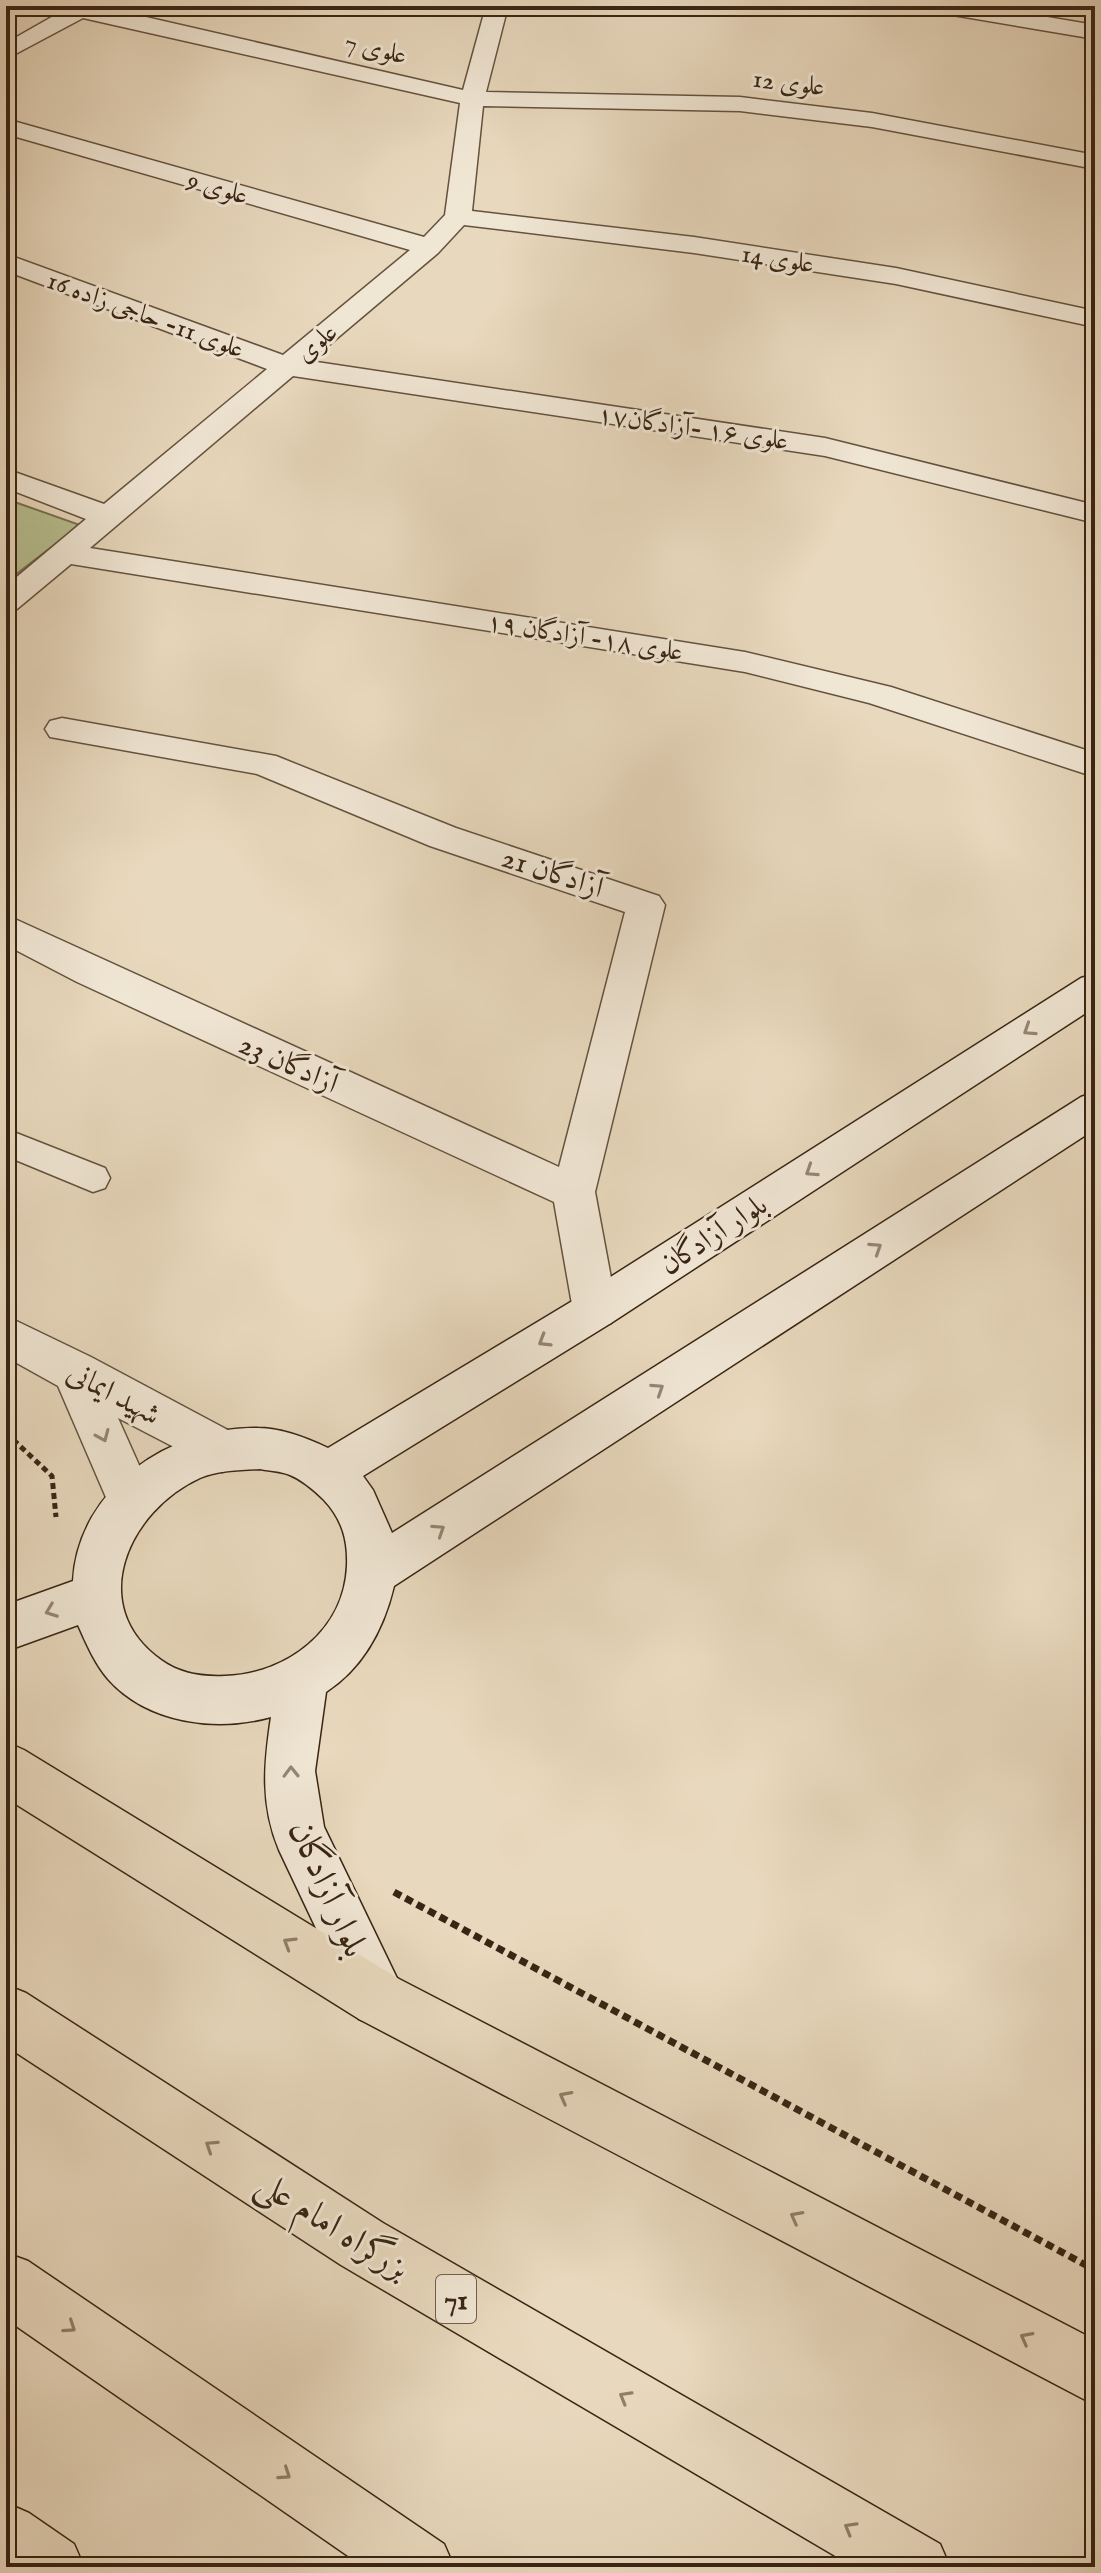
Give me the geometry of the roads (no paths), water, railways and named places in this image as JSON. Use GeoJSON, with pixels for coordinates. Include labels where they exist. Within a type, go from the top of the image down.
{"type":"FeatureCollection","features":[{"type":"Feature","properties":{"kind":"highway"},"geometry":{"type":"LineString","coordinates":[[6,1768],[379,1999],[1095,2374]]}},
{"type":"Feature","properties":{"kind":"highway","name":"بزرگراه امام علی"},"geometry":{"type":"LineString","coordinates":[[6,2013],[362,2244],[917,2567]]}},
{"type":"Feature","properties":{"kind":"highway"},"geometry":{"type":"LineString","coordinates":[[6,2283],[421,2567]]}},
{"type":"Feature","properties":{"kind":"highway"},"geometry":{"type":"LineString","coordinates":[[6,2536],[51,2567]]}},
{"type":"Feature","properties":{"kind":"street"},"geometry":{"type":"LineString","coordinates":[[458,217],[472,99],[497,6]]}},
{"type":"Feature","properties":{"kind":"street"},"geometry":{"type":"LineString","coordinates":[[941,6],[1095,32]]}},
{"type":"Feature","properties":{"kind":"street"},"geometry":{"type":"LineString","coordinates":[[6,52],[83,8]]}},
{"type":"Feature","properties":{"kind":"street","name":"علوی 7"},"geometry":{"type":"LineString","coordinates":[[83,8],[472,99]]}},
{"type":"Feature","properties":{"kind":"street","name":"علوی 12"},"geometry":{"type":"LineString","coordinates":[[472,99],[740,104],[872,120],[1095,162]]}},
{"type":"Feature","properties":{"kind":"street","name":"علوی 9"},"geometry":{"type":"LineString","coordinates":[[6,126],[429,247]]}},
{"type":"Feature","properties":{"kind":"street","name":"علوی"},"geometry":{"type":"LineString","coordinates":[[6,602],[429,247],[458,217]]}},
{"type":"Feature","properties":{"kind":"street","name":"علوی 14"},"geometry":{"type":"LineString","coordinates":[[458,217],[694,245],[896,276],[1095,319]]}},
{"type":"Feature","properties":{"kind":"street","name":"علوی 11- حاجی زاده 16"},"geometry":{"type":"LineString","coordinates":[[6,262],[286,366]]}},
{"type":"Feature","properties":{"kind":"street","name":"علوی ۱۶ -آزادگان۱۷"},"geometry":{"type":"LineString","coordinates":[[286,366],[825,447],[1095,514]]}},
{"type":"Feature","properties":{"kind":"street"},"geometry":{"type":"LineString","coordinates":[[6,478],[108,516]]}},
{"type":"Feature","properties":{"kind":"street","name":"علوی ۱٨- آزادگان ۱۹"},"geometry":{"type":"LineString","coordinates":[[64,553],[745,662],[879,695],[1095,765]]}},
{"type":"Feature","properties":{"kind":"street","name":"آزادگان 21"},"geometry":{"type":"LineString","coordinates":[[62,729],[264,764],[443,837],[646,905],[574,1192],[595,1310]]}},
{"type":"Feature","properties":{"kind":"street","name":"آزادگان 23"},"geometry":{"type":"LineString","coordinates":[[6,929],[105,979],[574,1192]]}},
{"type":"Feature","properties":{"kind":"street","name":"بلوار آزادگان"},"geometry":{"type":"LineString","coordinates":[[328,1473],[595,1310],[1095,988]]}},
{"type":"Feature","properties":{"kind":"street"},"geometry":{"type":"LineString","coordinates":[[373,1572],[1095,1108]]}},
{"type":"Feature","properties":{"kind":"street","name":"شهید ایمانی"},"geometry":{"type":"LineString","coordinates":[[6,1335],[222,1451]]}},
{"type":"Feature","properties":{"kind":"street"},"geometry":{"type":"LineString","coordinates":[[75,1371],[131,1501]]}},
{"type":"Feature","properties":{"kind":"street"},"geometry":{"type":"LineString","coordinates":[[260,1448],[296,1456],[328,1473],[348,1492],[363,1516],[371,1542],[373,1572],[362,1612],[338,1650],[302,1680],[256,1698],[210,1702],[165,1692],[129,1668],[104,1634],[96,1595],[98,1560],[111,1528],[131,1501],[167,1472],[188,1460],[222,1451],[260,1448]]}},
{"type":"Feature","properties":{"kind":"street"},"geometry":{"type":"LineString","coordinates":[[6,1628],[96,1595]]}},
{"type":"Feature","properties":{"kind":"street","name":"بلوار آزادگان"},"geometry":{"type":"LineString","coordinates":[[302,1680],[289,1771],[298,1831],[379,1999]]}},
{"type":"Feature","properties":{"kind":"lane"},"geometry":{"type":"LineString","coordinates":[[6,1142],[93,1178]]}}]}
